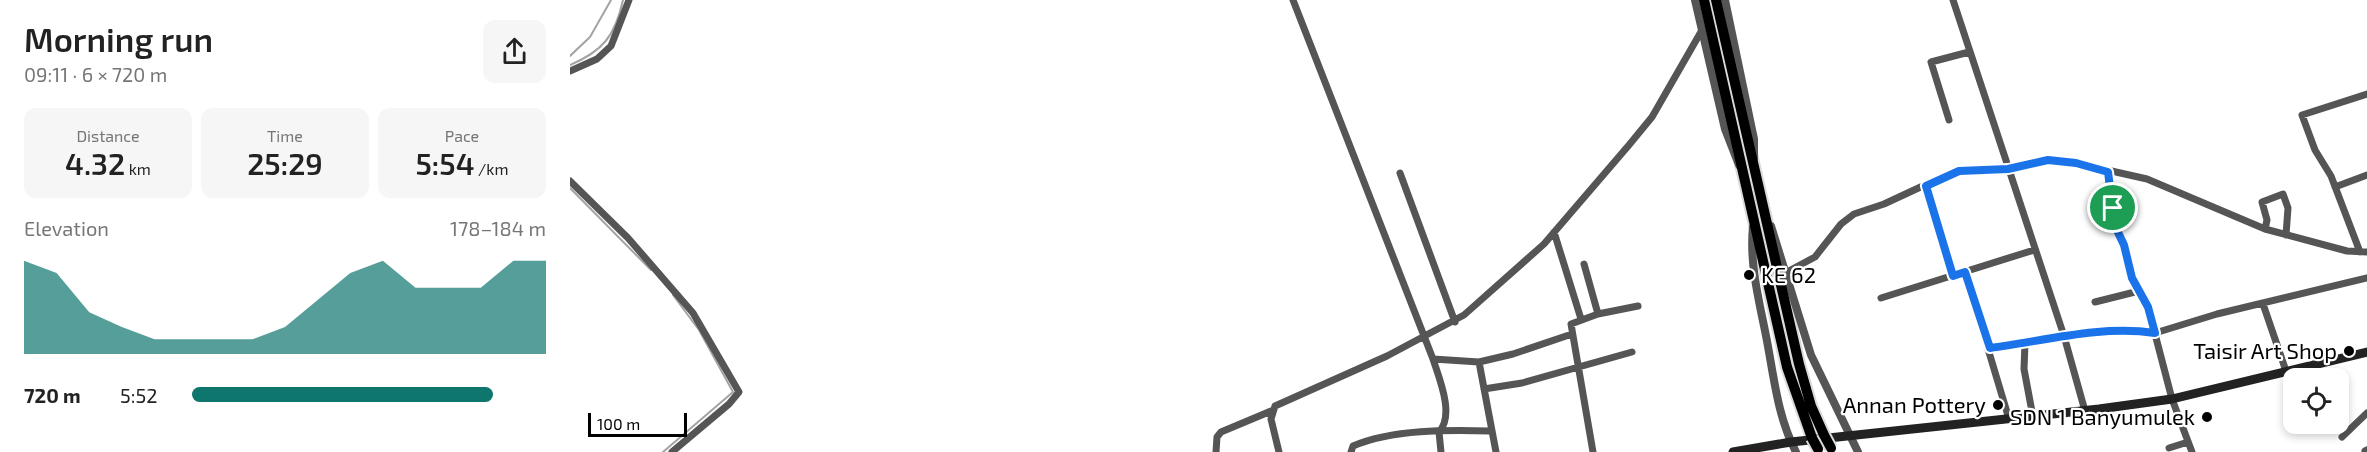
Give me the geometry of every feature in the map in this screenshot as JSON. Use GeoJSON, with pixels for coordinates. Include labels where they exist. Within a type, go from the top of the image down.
{"type":"FeatureCollection","features":[{"type":"Feature","properties":{"kind":"highway"},"geometry":{"type":"LineString","coordinates":[[1704,0],[1740,168],[1789,377],[1812,438],[1826,450]]}},
{"type":"Feature","properties":{"kind":"highway"},"geometry":{"type":"LineString","coordinates":[[1716,0],[1803,382],[1824,435],[1826,450]]}},
{"type":"Feature","properties":{"kind":"main road"},"geometry":{"type":"LineString","coordinates":[[2299,368],[2367,352]]}},
{"type":"Feature","properties":{"kind":"main road"},"geometry":{"type":"LineString","coordinates":[[1732,452],[1791,442],[1850,438],[2172,399],[2283,372]]}},
{"type":"Feature","properties":{"kind":"street"},"geometry":{"type":"LineString","coordinates":[[570,71],[597,59],[611,46],[629,0]]}},
{"type":"Feature","properties":{"kind":"street"},"geometry":{"type":"LineString","coordinates":[[1293,0],[1433,359],[1445,415],[1443,427],[1438,432]]}},
{"type":"Feature","properties":{"kind":"street"},"geometry":{"type":"LineString","coordinates":[[1695,0],[1725,129],[1740,168]]}},
{"type":"Feature","properties":{"kind":"street"},"geometry":{"type":"LineString","coordinates":[[1725,0],[1754,139],[1754,163]]}},
{"type":"Feature","properties":{"kind":"street"},"geometry":{"type":"LineString","coordinates":[[1953,0],[2064,336],[2085,411]]}},
{"type":"Feature","properties":{"kind":"street"},"geometry":{"type":"LineString","coordinates":[[1216,452],[1218,434],[1271,411],[1285,400],[1368,365],[1455,322],[1534,253],[1652,117],[1702,30]]}},
{"type":"Feature","properties":{"kind":"street"},"geometry":{"type":"LineString","coordinates":[[1949,120],[1930,62],[1969,52]]}},
{"type":"Feature","properties":{"kind":"street"},"geometry":{"type":"LineString","coordinates":[[2364,252],[2328,168],[2313,146],[2302,115],[2367,94]]}},
{"type":"Feature","properties":{"kind":"street"},"geometry":{"type":"LineString","coordinates":[[1787,272],[1815,257],[1840,224],[1854,214],[1959,171],[2008,169],[2039,162],[2062,161],[2147,179],[2265,229],[2329,247],[2364,252]]}},
{"type":"Feature","properties":{"kind":"street"},"geometry":{"type":"LineString","coordinates":[[2108,172],[2115,226],[2124,245],[2132,278],[2148,307],[2172,399],[2192,452]]}},
{"type":"Feature","properties":{"kind":"street"},"geometry":{"type":"LineString","coordinates":[[1400,173],[1455,322]]}},
{"type":"Feature","properties":{"kind":"street"},"geometry":{"type":"LineString","coordinates":[[2335,187],[2367,175]]}},
{"type":"Feature","properties":{"kind":"street"},"geometry":{"type":"LineString","coordinates":[[570,181],[628,238],[693,313],[738,390],[735,398],[672,452]]}},
{"type":"Feature","properties":{"kind":"street"},"geometry":{"type":"LineString","coordinates":[[1926,186],[1953,276]]}},
{"type":"Feature","properties":{"kind":"street"},"geometry":{"type":"LineString","coordinates":[[2265,229],[2267,220],[2262,202],[2283,194],[2288,208],[2286,235]]}},
{"type":"Feature","properties":{"kind":"street"},"geometry":{"type":"LineString","coordinates":[[1766,215],[1787,272],[1811,355],[1858,452]]}},
{"type":"Feature","properties":{"kind":"street"},"geometry":{"type":"LineString","coordinates":[[1754,223],[1751,253],[1757,289],[1777,392],[1796,452]]}},
{"type":"Feature","properties":{"kind":"street"},"geometry":{"type":"LineString","coordinates":[[1554,232],[1581,319]]}},
{"type":"Feature","properties":{"kind":"street"},"geometry":{"type":"LineString","coordinates":[[1881,298],[2034,250]]}},
{"type":"Feature","properties":{"kind":"street"},"geometry":{"type":"LineString","coordinates":[[1584,264],[1598,314]]}},
{"type":"Feature","properties":{"kind":"street"},"geometry":{"type":"LineString","coordinates":[[1965,272],[1990,348],[2009,419]]}},
{"type":"Feature","properties":{"kind":"street"},"geometry":{"type":"LineString","coordinates":[[1990,348],[2064,336],[2130,331],[2155,333],[2217,314],[2367,278]]}},
{"type":"Feature","properties":{"kind":"street"},"geometry":{"type":"LineString","coordinates":[[2095,302],[2139,291]]}},
{"type":"Feature","properties":{"kind":"street"},"geometry":{"type":"LineString","coordinates":[[2263,304],[2285,368]]}},
{"type":"Feature","properties":{"kind":"street"},"geometry":{"type":"LineString","coordinates":[[1593,452],[1571,324],[1598,314],[1638,306]]}},
{"type":"Feature","properties":{"kind":"street"},"geometry":{"type":"LineString","coordinates":[[1433,359],[1479,362],[1513,354],[1572,334]]}},
{"type":"Feature","properties":{"kind":"street"},"geometry":{"type":"LineString","coordinates":[[2025,343],[2024,369],[2033,417]]}},
{"type":"Feature","properties":{"kind":"street"},"geometry":{"type":"LineString","coordinates":[[1484,389],[1522,383],[1632,352]]}},
{"type":"Feature","properties":{"kind":"street"},"geometry":{"type":"LineString","coordinates":[[1479,362],[1490,431],[1496,452]]}},
{"type":"Feature","properties":{"kind":"street"},"geometry":{"type":"LineString","coordinates":[[1271,411],[1279,452]]}},
{"type":"Feature","properties":{"kind":"street"},"geometry":{"type":"LineString","coordinates":[[2342,437],[2367,413]]}},
{"type":"Feature","properties":{"kind":"street"},"geometry":{"type":"LineString","coordinates":[[1351,452],[1355,445],[1377,438],[1438,432],[1490,431]]}},
{"type":"Feature","properties":{"kind":"street"},"geometry":{"type":"LineString","coordinates":[[1438,432],[1441,452]]}},
{"type":"Feature","properties":{"kind":"street"},"geometry":{"type":"LineString","coordinates":[[2169,448],[2188,442]]}},
{"type":"Feature","properties":{"kind":"waterway"},"geometry":{"type":"LineString","coordinates":[[570,56],[590,37],[611,0]]}},
{"type":"Feature","properties":{"kind":"waterway"},"geometry":{"type":"LineString","coordinates":[[570,65],[591,54],[606,41],[616,23],[623,0]]}},
{"type":"Feature","properties":{"kind":"waterway"},"geometry":{"type":"LineString","coordinates":[[570,188],[651,270]]}},
{"type":"Feature","properties":{"kind":"waterway"},"geometry":{"type":"LineString","coordinates":[[663,452],[733,392],[699,330],[673,295]]}},
{"type":"Feature","properties":{"kind":"place","name":"KE 62"},"geometry":{"type":"Point","coordinates":[1749,275]}},
{"type":"Feature","properties":{"kind":"place","name":"Taisir Art Shop"},"geometry":{"type":"Point","coordinates":[2349,351]}},
{"type":"Feature","properties":{"kind":"place","name":"Annan Pottery"},"geometry":{"type":"Point","coordinates":[1998,405]}},
{"type":"Feature","properties":{"kind":"place","name":"SDN 1 Banyumulek"},"geometry":{"type":"Point","coordinates":[2207,417]}},
{"type":"Feature","properties":{"kind":"route"},"geometry":{"type":"LineString","coordinates":[[2048,160],[2067,161],[2108,172],[2113,208],[2115,226],[2122,238],[2133,282],[2148,307],[2155,333],[2138,331],[2095,333],[1990,348],[1965,272],[1953,276],[1926,186],[1962,170],[1979,172],[2008,169],[2048,160]]}}]}
